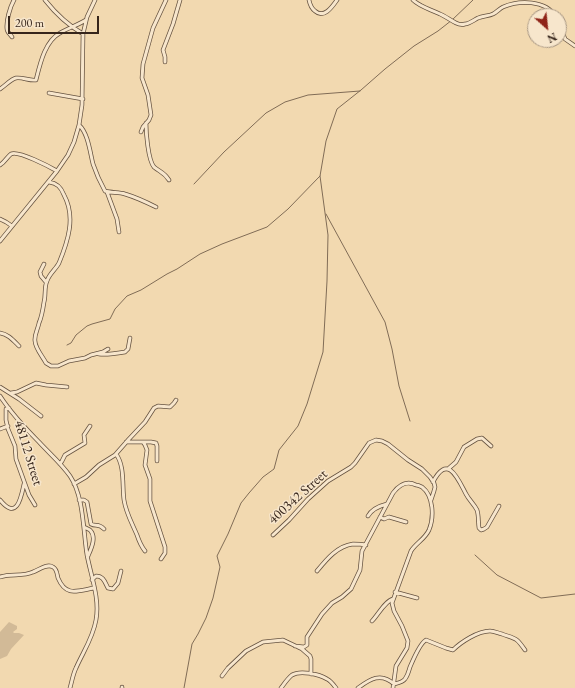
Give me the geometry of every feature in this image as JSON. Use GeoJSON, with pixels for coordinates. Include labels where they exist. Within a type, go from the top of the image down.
{"type":"FeatureCollection","features":[{"type":"Feature","properties":{"kind":"street"},"geometry":{"type":"LineString","coordinates":[[12,37],[7,26],[11,6],[14,0]]}},
{"type":"Feature","properties":{"kind":"street"},"geometry":{"type":"LineString","coordinates":[[0,241],[49,182],[71,148],[79,125],[81,113],[83,34],[86,20],[95,0]]}},
{"type":"Feature","properties":{"kind":"street"},"geometry":{"type":"LineString","coordinates":[[141,132],[151,115],[148,95],[142,78],[143,64],[153,28],[166,0]]}},
{"type":"Feature","properties":{"kind":"street"},"geometry":{"type":"LineString","coordinates":[[165,62],[163,50],[180,0]]}},
{"type":"Feature","properties":{"kind":"street"},"geometry":{"type":"LineString","coordinates":[[308,0],[316,13],[320,14],[328,10],[337,0]]}},
{"type":"Feature","properties":{"kind":"street"},"geometry":{"type":"LineString","coordinates":[[413,0],[455,23],[460,24],[465,24],[480,17],[494,14],[503,7],[525,1],[543,5],[547,8]]}},
{"type":"Feature","properties":{"kind":"street"},"geometry":{"type":"LineString","coordinates":[[47,1],[58,15],[72,28],[83,34]]}},
{"type":"Feature","properties":{"kind":"street"},"geometry":{"type":"LineString","coordinates":[[0,89],[14,78],[32,81],[36,80],[42,58],[51,42],[58,34],[86,20]]}},
{"type":"Feature","properties":{"kind":"street"},"geometry":{"type":"LineString","coordinates":[[49,93],[82,99]]}},
{"type":"Feature","properties":{"kind":"street"},"geometry":{"type":"LineString","coordinates":[[146,123],[151,162],[155,168],[165,174],[169,180]]}},
{"type":"Feature","properties":{"kind":"street"},"geometry":{"type":"LineString","coordinates":[[79,125],[85,133],[97,175],[107,192],[117,219],[119,232]]}},
{"type":"Feature","properties":{"kind":"street"},"geometry":{"type":"LineString","coordinates":[[0,165],[10,154],[14,153],[31,158],[57,171]]}},
{"type":"Feature","properties":{"kind":"street"},"geometry":{"type":"LineString","coordinates":[[49,182],[58,185],[62,191],[69,204],[70,216],[66,244],[57,265],[46,282],[45,300],[35,340],[36,346],[46,363],[51,366],[58,366],[72,360],[85,358],[108,349]]}},
{"type":"Feature","properties":{"kind":"street"},"geometry":{"type":"LineString","coordinates":[[107,192],[116,192],[128,195],[156,207]]}},
{"type":"Feature","properties":{"kind":"street"},"geometry":{"type":"LineString","coordinates":[[0,219],[12,226]]}},
{"type":"Feature","properties":{"kind":"street"},"geometry":{"type":"LineString","coordinates":[[44,264],[40,272],[41,276],[46,282]]}},
{"type":"Feature","properties":{"kind":"street"},"geometry":{"type":"LineString","coordinates":[[0,333],[10,337],[19,346]]}},
{"type":"Feature","properties":{"kind":"street"},"geometry":{"type":"LineString","coordinates":[[98,354],[106,355],[125,352],[128,349],[130,338]]}},
{"type":"Feature","properties":{"kind":"street"},"geometry":{"type":"LineString","coordinates":[[10,393],[17,392],[36,383],[67,387]]}},
{"type":"Feature","properties":{"kind":"street"},"geometry":{"type":"LineString","coordinates":[[0,387],[41,416]]}},
{"type":"Feature","properties":{"kind":"street"},"geometry":{"type":"LineString","coordinates":[[0,396],[8,408],[28,431],[66,471],[74,484],[79,500],[97,608],[93,630],[76,668],[70,688]]}},
{"type":"Feature","properties":{"kind":"street"},"geometry":{"type":"LineString","coordinates":[[74,484],[86,477],[98,465],[112,458],[145,422],[154,408],[158,406],[170,407],[176,400]]}},
{"type":"Feature","properties":{"kind":"street","name":"48112 Street"},"geometry":{"type":"LineString","coordinates":[[8,408],[6,411],[8,426],[15,446],[16,459],[29,495],[35,505]]}},
{"type":"Feature","properties":{"kind":"street"},"geometry":{"type":"LineString","coordinates":[[0,429],[8,426]]}},
{"type":"Feature","properties":{"kind":"street"},"geometry":{"type":"LineString","coordinates":[[60,464],[64,455],[85,443],[84,435],[90,426]]}},
{"type":"Feature","properties":{"kind":"street"},"geometry":{"type":"LineString","coordinates":[[431,500],[435,487],[433,482],[438,474],[448,469],[456,462],[464,447],[477,439],[482,438],[491,446]]}},
{"type":"Feature","properties":{"kind":"street","name":"400342 Street"},"geometry":{"type":"LineString","coordinates":[[273,535],[328,481],[351,467],[369,443],[376,440],[388,444],[422,469],[433,482]]}},
{"type":"Feature","properties":{"kind":"street"},"geometry":{"type":"LineString","coordinates":[[126,442],[156,442],[157,461]]}},
{"type":"Feature","properties":{"kind":"street"},"geometry":{"type":"LineString","coordinates":[[143,442],[147,450],[145,465],[150,479],[150,501],[165,545],[164,553],[161,559]]}},
{"type":"Feature","properties":{"kind":"street"},"geometry":{"type":"LineString","coordinates":[[116,454],[120,459],[126,510],[140,543],[146,551]]}},
{"type":"Feature","properties":{"kind":"street"},"geometry":{"type":"LineString","coordinates":[[448,469],[453,471],[476,510],[480,529],[482,530],[485,528],[499,506]]}},
{"type":"Feature","properties":{"kind":"street"},"geometry":{"type":"LineString","coordinates":[[0,500],[6,507],[13,509],[16,507],[19,503],[25,482]]}},
{"type":"Feature","properties":{"kind":"street"},"geometry":{"type":"LineString","coordinates":[[295,646],[304,647],[307,645],[307,637],[322,614],[351,589],[360,570],[362,551],[393,493],[404,483],[412,483],[422,487],[428,493],[431,500],[432,516],[429,531],[411,551],[393,598],[393,608],[408,641],[407,648],[396,666],[394,686]]}},
{"type":"Feature","properties":{"kind":"street"},"geometry":{"type":"LineString","coordinates":[[79,500],[84,500],[87,502],[91,524],[100,526],[104,530]]}},
{"type":"Feature","properties":{"kind":"street"},"geometry":{"type":"LineString","coordinates":[[368,516],[373,509],[387,504]]}},
{"type":"Feature","properties":{"kind":"street"},"geometry":{"type":"LineString","coordinates":[[380,517],[389,517],[406,522]]}},
{"type":"Feature","properties":{"kind":"street"},"geometry":{"type":"LineString","coordinates":[[84,527],[90,530],[93,538],[88,556]]}},
{"type":"Feature","properties":{"kind":"street"},"geometry":{"type":"LineString","coordinates":[[317,571],[327,559],[337,551],[348,545],[366,544]]}},
{"type":"Feature","properties":{"kind":"street"},"geometry":{"type":"LineString","coordinates":[[0,578],[5,576],[28,574],[49,565],[56,569],[65,589],[71,591],[94,588]]}},
{"type":"Feature","properties":{"kind":"street"},"geometry":{"type":"LineString","coordinates":[[92,580],[96,576],[100,576],[104,579],[108,588],[113,589],[118,584],[121,571]]}},
{"type":"Feature","properties":{"kind":"street"},"geometry":{"type":"LineString","coordinates":[[396,592],[416,598]]}},
{"type":"Feature","properties":{"kind":"street"},"geometry":{"type":"LineString","coordinates":[[372,621],[386,603],[393,598]]}},
{"type":"Feature","properties":{"kind":"street"},"geometry":{"type":"LineString","coordinates":[[394,686],[405,679],[420,645],[424,640],[428,640],[453,650],[461,643],[472,637],[491,631],[516,638],[524,650]]}},
{"type":"Feature","properties":{"kind":"street"},"geometry":{"type":"LineString","coordinates":[[222,676],[243,653],[263,642],[283,640],[306,652],[311,657],[311,674]]}},
{"type":"Feature","properties":{"kind":"street"},"geometry":{"type":"LineString","coordinates":[[281,688],[292,675],[302,673],[322,676],[336,688]]}},
{"type":"Feature","properties":{"kind":"street"},"geometry":{"type":"LineString","coordinates":[[358,688],[368,681],[380,678],[387,679],[394,686]]}},
{"type":"Feature","properties":{"kind":"shaded area"},"geometry":{"type":"Polygon","coordinates":[[[9,622],[17,626],[17,629],[13,632],[14,633],[24,635],[11,649],[7,656],[0,659],[0,632],[9,622]]]}},
{"type":"Feature","properties":{"kind":"waterway"},"geometry":{"type":"LineString","coordinates":[[184,688],[192,644],[206,618],[213,598],[220,567],[217,556],[241,503],[263,477],[274,469],[279,450],[298,426],[307,404],[323,352],[328,235],[320,176],[326,141],[337,109],[414,46],[452,20],[473,0]]}},
{"type":"Feature","properties":{"kind":"waterway"},"geometry":{"type":"LineString","coordinates":[[194,184],[224,152],[266,113],[285,102],[308,95],[360,91]]}},
{"type":"Feature","properties":{"kind":"waterway"},"geometry":{"type":"LineString","coordinates":[[67,345],[71,343],[76,335],[87,326],[110,319],[115,309],[127,296],[141,290],[200,254],[267,227],[288,209],[320,176]]}},
{"type":"Feature","properties":{"kind":"waterway"},"geometry":{"type":"LineString","coordinates":[[326,214],[385,322],[399,386],[410,421]]}},
{"type":"Feature","properties":{"kind":"waterway"},"geometry":{"type":"LineString","coordinates":[[475,555],[497,575],[541,598],[575,594]]}}]}
